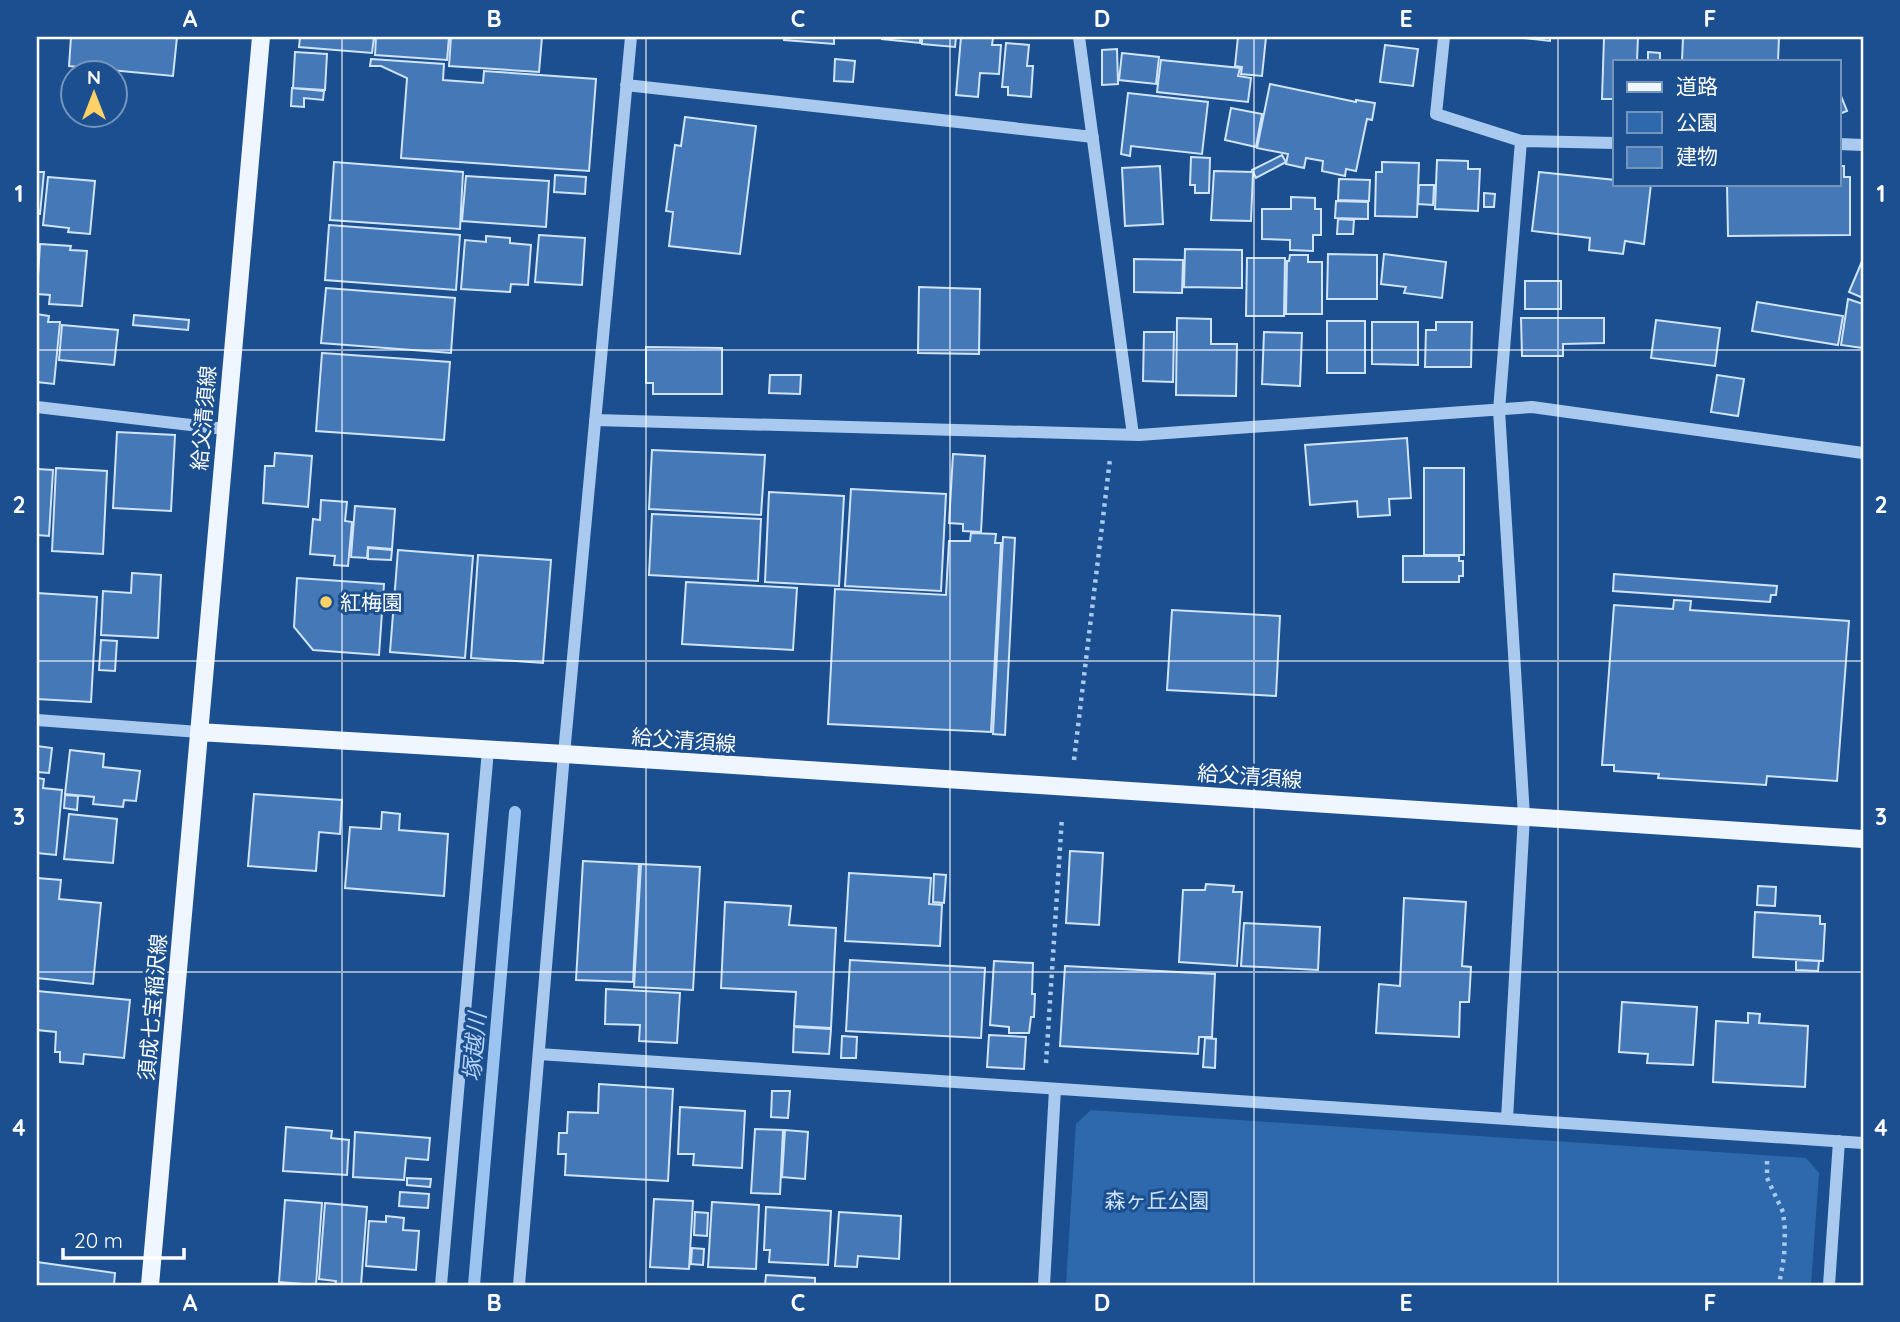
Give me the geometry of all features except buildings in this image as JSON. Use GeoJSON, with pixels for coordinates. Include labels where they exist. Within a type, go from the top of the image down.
{"type":"FeatureCollection","features":[{"type":"Feature","properties":{"kind":"main road","name":"給父清須線"},"geometry":{"type":"LineString","coordinates":[[261,37],[199,732],[1863,839]]}},
{"type":"Feature","properties":{"kind":"main road","name":"須成七宝稲沢線"},"geometry":{"type":"LineString","coordinates":[[150,1285],[199,732]]}},
{"type":"Feature","properties":{"kind":"street"},"geometry":{"type":"LineString","coordinates":[[519,1285],[564,754],[631,37]]}},
{"type":"Feature","properties":{"kind":"street"},"geometry":{"type":"LineString","coordinates":[[1080,37],[1133,435]]}},
{"type":"Feature","properties":{"kind":"street"},"geometry":{"type":"LineString","coordinates":[[1444,37],[1436,114],[1521,141],[1613,142]]}},
{"type":"Feature","properties":{"kind":"street"},"geometry":{"type":"LineString","coordinates":[[626,85],[1093,137]]}},
{"type":"Feature","properties":{"kind":"street"},"geometry":{"type":"LineString","coordinates":[[1507,1119],[1524,816],[1499,410],[1521,141]]}},
{"type":"Feature","properties":{"kind":"street"},"geometry":{"type":"LineString","coordinates":[[1840,144],[1863,145]]}},
{"type":"Feature","properties":{"kind":"street"},"geometry":{"type":"LineString","coordinates":[[37,407],[225,429]]}},
{"type":"Feature","properties":{"kind":"street"},"geometry":{"type":"LineString","coordinates":[[595,420],[1133,435],[1532,407],[1863,453]]}},
{"type":"Feature","properties":{"kind":"street"},"geometry":{"type":"LineString","coordinates":[[37,720],[199,732]]}},
{"type":"Feature","properties":{"kind":"street"},"geometry":{"type":"LineString","coordinates":[[441,1285],[488,750]]}},
{"type":"Feature","properties":{"kind":"street"},"geometry":{"type":"LineString","coordinates":[[538,1054],[1863,1143]]}},
{"type":"Feature","properties":{"kind":"street"},"geometry":{"type":"LineString","coordinates":[[1044,1285],[1050,1089]]}},
{"type":"Feature","properties":{"kind":"street"},"geometry":{"type":"LineString","coordinates":[[1829,1285],[1839,1141]]}},
{"type":"Feature","properties":{"kind":"path"},"geometry":{"type":"LineString","coordinates":[[1050,1089],[1067,787],[1113,434]]}},
{"type":"Feature","properties":{"kind":"path"},"geometry":{"type":"LineString","coordinates":[[1767,1136],[1767,1178],[1783,1212],[1785,1230],[1779,1285]]}},
{"type":"Feature","properties":{"kind":"green space","name":"森ヶ丘公園"},"geometry":{"type":"Polygon","coordinates":[[[1091,1110],[1806,1158],[1819,1173],[1811,1285],[1066,1285],[1076,1124],[1091,1110]]]}},
{"type":"Feature","properties":{"kind":"waterway","name":"塚越川"},"geometry":{"type":"LineString","coordinates":[[474,1285],[515,812]]}},
{"type":"Feature","properties":{"kind":"place","name":"紅梅園"},"geometry":{"type":"Point","coordinates":[326,602]}}]}
